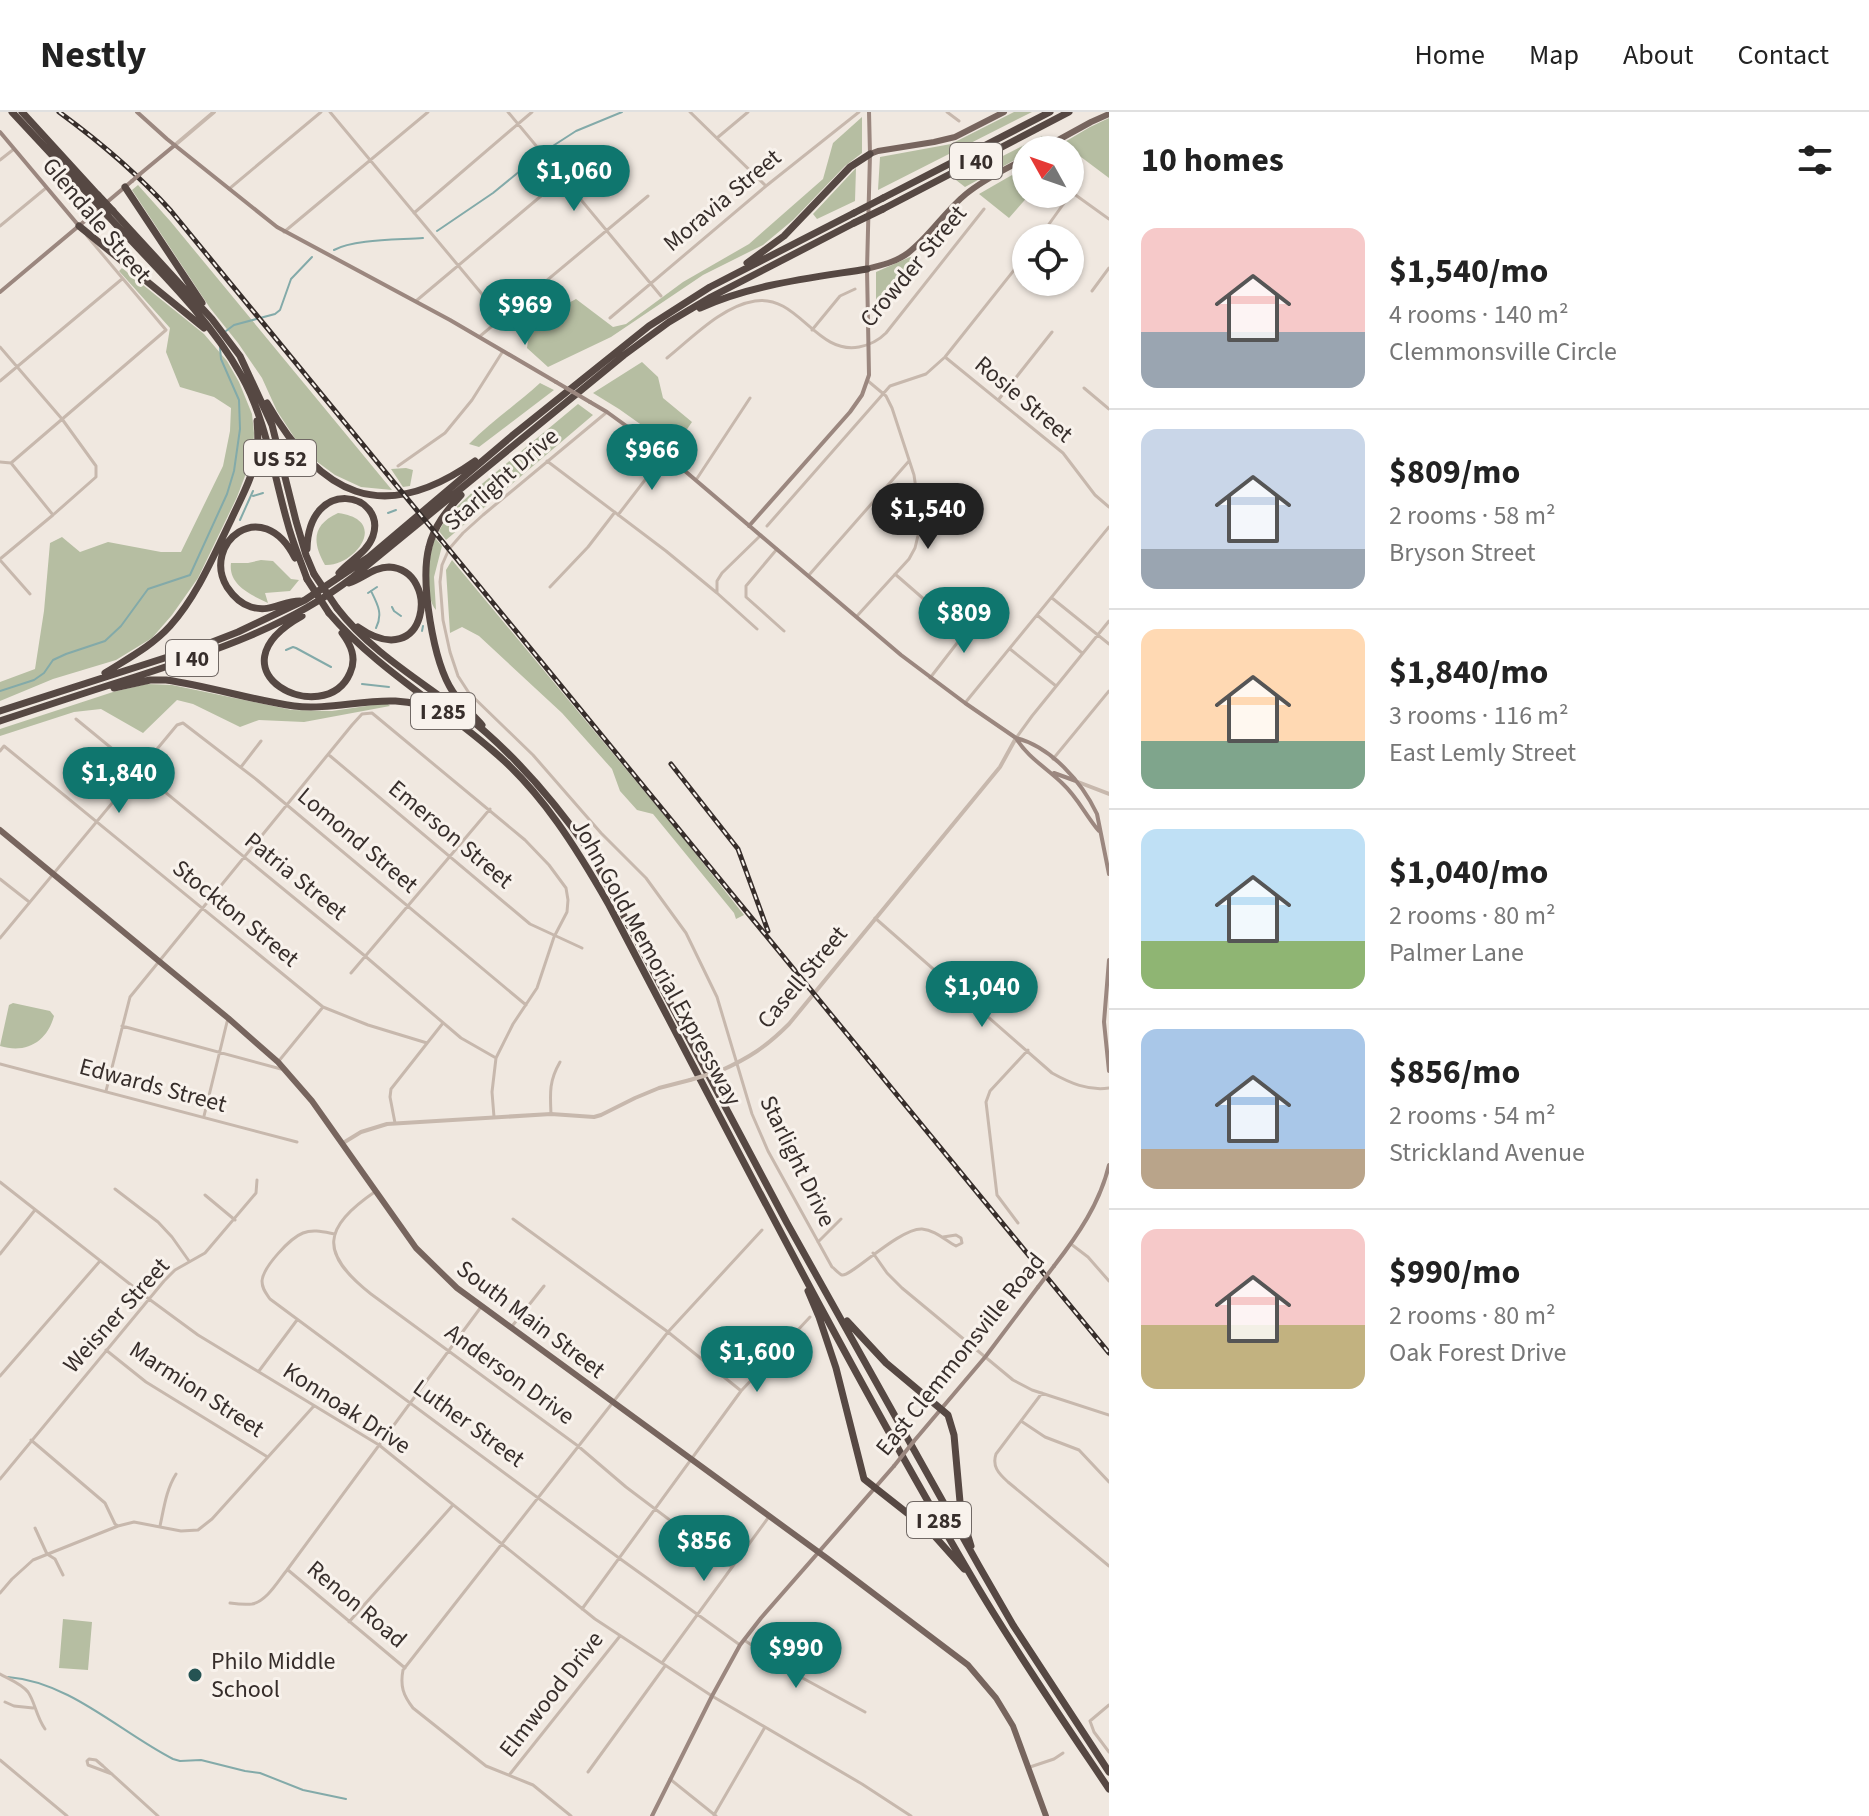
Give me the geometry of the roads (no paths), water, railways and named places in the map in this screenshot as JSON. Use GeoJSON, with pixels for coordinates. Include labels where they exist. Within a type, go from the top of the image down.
{"type":"FeatureCollection","features":[{"type":"Feature","properties":{"kind":"highway","name":"John Gold Memorial Expressway"},"geometry":{"type":"LineString","coordinates":[[12,112],[66,164]]}},
{"type":"Feature","properties":{"kind":"highway","name":"John Gold Memorial Expressway"},"geometry":{"type":"LineString","coordinates":[[22,112],[96,197],[212,319],[245,364],[272,425],[311,576],[337,608],[340,620],[371,654],[502,759],[543,803],[566,834],[588,868],[854,1371],[978,1587],[1109,1789]]}},
{"type":"Feature","properties":{"kind":"highway","name":"I 40"},"geometry":{"type":"LineString","coordinates":[[0,711],[238,632],[306,604],[336,578],[369,557],[513,435],[649,326],[726,278],[1050,112]]}},
{"type":"Feature","properties":{"kind":"highway","name":"I 40"},"geometry":{"type":"LineString","coordinates":[[0,721],[205,654],[265,629],[343,585],[624,355],[669,322],[730,286],[1069,112]]}},
{"type":"Feature","properties":{"kind":"highway"},"geometry":{"type":"LineString","coordinates":[[726,278],[784,236],[850,167],[870,154]]}},
{"type":"Feature","properties":{"kind":"highway"},"geometry":{"type":"LineString","coordinates":[[128,184],[212,319]]}},
{"type":"Feature","properties":{"kind":"highway","name":"John Gold Memorial Expressway"},"geometry":{"type":"LineString","coordinates":[[111,213],[224,349],[241,374],[262,425],[293,541],[329,613],[463,714],[517,761],[552,800],[590,852],[787,1223],[979,1566],[1013,1625],[1109,1772]]}},
{"type":"Feature","properties":{"kind":"highway"},"geometry":{"type":"LineString","coordinates":[[79,226],[210,332]]}},
{"type":"Feature","properties":{"kind":"highway"},"geometry":{"type":"LineString","coordinates":[[669,322],[740,292],[867,269]]}},
{"type":"Feature","properties":{"kind":"highway"},"geometry":{"type":"LineString","coordinates":[[245,364],[280,425],[305,456],[338,483],[371,495],[400,496],[435,485],[513,435]]}},
{"type":"Feature","properties":{"kind":"highway"},"geometry":{"type":"LineString","coordinates":[[96,679],[157,639],[181,612],[206,572],[246,489],[256,458],[259,435],[255,407]]}},
{"type":"Feature","properties":{"kind":"highway"},"geometry":{"type":"LineString","coordinates":[[479,475],[443,516],[434,532],[426,563],[428,602],[441,668],[452,691],[517,761]]}},
{"type":"Feature","properties":{"kind":"highway"},"geometry":{"type":"LineString","coordinates":[[306,555],[310,525],[322,507],[342,499],[364,505],[373,520],[372,537],[365,550],[341,569],[336,578]]}},
{"type":"Feature","properties":{"kind":"highway"},"geometry":{"type":"LineString","coordinates":[[311,576],[285,542],[266,528],[239,532],[222,555],[224,581],[244,604],[267,609],[292,601],[306,604],[305,614],[277,632],[267,648],[265,661],[266,670],[273,681],[298,695],[318,696],[335,691],[344,684],[354,659],[340,620],[349,619],[370,635],[384,639],[407,637],[417,626],[422,605],[419,592],[405,573],[395,568],[381,568],[343,585]]}},
{"type":"Feature","properties":{"kind":"highway"},"geometry":{"type":"LineString","coordinates":[[69,698],[150,680],[166,680],[297,706],[381,700],[408,702],[436,711],[474,735]]}},
{"type":"Feature","properties":{"kind":"highway"},"geometry":{"type":"LineString","coordinates":[[787,1223],[851,1327],[886,1363],[948,1415],[954,1435],[961,1513],[979,1566]]}},
{"type":"Feature","properties":{"kind":"highway"},"geometry":{"type":"LineString","coordinates":[[786,1241],[836,1368],[864,1479],[930,1531],[978,1587]]}},
{"type":"Feature","properties":{"kind":"main road"},"geometry":{"type":"LineString","coordinates":[[137,112],[284,232],[479,337],[607,412],[665,454],[930,678],[1016,738],[1029,741],[1053,759],[1076,781],[1093,805],[1109,874]]}},
{"type":"Feature","properties":{"kind":"main road"},"geometry":{"type":"LineString","coordinates":[[749,526],[850,412],[868,381],[869,112]]}},
{"type":"Feature","properties":{"kind":"main road"},"geometry":{"type":"LineString","coordinates":[[870,154],[955,137],[1004,112]]}},
{"type":"Feature","properties":{"kind":"main road"},"geometry":{"type":"LineString","coordinates":[[1066,136],[1109,114]]}},
{"type":"Feature","properties":{"kind":"main road","name":"Glendale Street"},"geometry":{"type":"LineString","coordinates":[[0,132],[79,226]]}},
{"type":"Feature","properties":{"kind":"main road"},"geometry":{"type":"LineString","coordinates":[[0,292],[175,145]]}},
{"type":"Feature","properties":{"kind":"main road"},"geometry":{"type":"LineString","coordinates":[[867,269],[907,254],[963,196],[1012,166]]}},
{"type":"Feature","properties":{"kind":"main road"},"geometry":{"type":"LineString","coordinates":[[1016,738],[1022,748],[1071,792],[1099,831]]}},
{"type":"Feature","properties":{"kind":"main road"},"geometry":{"type":"LineString","coordinates":[[1045,768],[1076,781]]}},
{"type":"Feature","properties":{"kind":"main road","name":"South Main Street"},"geometry":{"type":"LineString","coordinates":[[0,830],[278,1062],[312,1101],[416,1248],[443,1276],[932,1637],[977,1674],[1005,1711],[1046,1816]]}},
{"type":"Feature","properties":{"kind":"main road"},"geometry":{"type":"LineString","coordinates":[[1109,960],[1104,1022],[1109,1071]]}},
{"type":"Feature","properties":{"kind":"main road","name":"East Clemmonsville Road"},"geometry":{"type":"LineString","coordinates":[[652,1816],[742,1643],[986,1356],[1071,1244],[1101,1192],[1109,1165]]}},
{"type":"Feature","properties":{"kind":"street"},"geometry":{"type":"LineString","coordinates":[[175,145],[214,112]]}},
{"type":"Feature","properties":{"kind":"street"},"geometry":{"type":"LineString","coordinates":[[229,189],[321,112]]}},
{"type":"Feature","properties":{"kind":"street"},"geometry":{"type":"LineString","coordinates":[[330,112],[502,318]]}},
{"type":"Feature","properties":{"kind":"street"},"geometry":{"type":"LineString","coordinates":[[284,232],[428,112]]}},
{"type":"Feature","properties":{"kind":"street"},"geometry":{"type":"LineString","coordinates":[[508,112],[661,296]]}},
{"type":"Feature","properties":{"kind":"street"},"geometry":{"type":"LineString","coordinates":[[414,213],[532,112]]}},
{"type":"Feature","properties":{"kind":"street"},"geometry":{"type":"LineString","coordinates":[[690,112],[766,186]]}},
{"type":"Feature","properties":{"kind":"street"},"geometry":{"type":"LineString","coordinates":[[717,138],[748,112]]}},
{"type":"Feature","properties":{"kind":"street","name":"Moravia Street"},"geometry":{"type":"LineString","coordinates":[[610,318],[859,112]]}},
{"type":"Feature","properties":{"kind":"street"},"geometry":{"type":"LineString","coordinates":[[947,112],[959,121]]}},
{"type":"Feature","properties":{"kind":"street"},"geometry":{"type":"LineString","coordinates":[[0,160],[14,149]]}},
{"type":"Feature","properties":{"kind":"street"},"geometry":{"type":"LineString","coordinates":[[416,301],[591,154]]}},
{"type":"Feature","properties":{"kind":"street"},"geometry":{"type":"LineString","coordinates":[[0,226],[46,188]]}},
{"type":"Feature","properties":{"kind":"street"},"geometry":{"type":"LineString","coordinates":[[479,337],[648,196]]}},
{"type":"Feature","properties":{"kind":"street"},"geometry":{"type":"LineString","coordinates":[[1084,201],[1109,219]]}},
{"type":"Feature","properties":{"kind":"street","name":"Crowder Street"},"geometry":{"type":"LineString","coordinates":[[869,345],[886,333],[984,209]]}},
{"type":"Feature","properties":{"kind":"street","name":"Glendale Street"},"geometry":{"type":"LineString","coordinates":[[62,419],[166,330],[79,226]]}},
{"type":"Feature","properties":{"kind":"street"},"geometry":{"type":"LineString","coordinates":[[1092,291],[1109,268]]}},
{"type":"Feature","properties":{"kind":"street"},"geometry":{"type":"LineString","coordinates":[[767,526],[890,386],[926,374],[945,357],[1012,273]]}},
{"type":"Feature","properties":{"kind":"street"},"geometry":{"type":"LineString","coordinates":[[0,381],[122,279]]}},
{"type":"Feature","properties":{"kind":"street"},"geometry":{"type":"LineString","coordinates":[[812,330],[840,296],[855,289]]}},
{"type":"Feature","properties":{"kind":"street"},"geometry":{"type":"LineString","coordinates":[[667,358],[727,311],[769,300],[793,313],[838,347],[869,345]]}},
{"type":"Feature","properties":{"kind":"street"},"geometry":{"type":"LineString","coordinates":[[999,399],[1052,332]]}},
{"type":"Feature","properties":{"kind":"street"},"geometry":{"type":"LineString","coordinates":[[0,347],[62,419],[96,466],[96,477],[0,559],[30,594]]}},
{"type":"Feature","properties":{"kind":"street"},"geometry":{"type":"LineString","coordinates":[[398,466],[445,433],[472,400],[503,351]]}},
{"type":"Feature","properties":{"kind":"street","name":"Rosie Street"},"geometry":{"type":"LineString","coordinates":[[945,357],[1063,453],[1095,495],[1109,507]]}},
{"type":"Feature","properties":{"kind":"street"},"geometry":{"type":"LineString","coordinates":[[857,616],[909,559],[915,549],[921,523],[914,475],[892,408],[883,393],[868,381]]}},
{"type":"Feature","properties":{"kind":"street"},"geometry":{"type":"LineString","coordinates":[[1084,388],[1109,409]]}},
{"type":"Feature","properties":{"kind":"street"},"geometry":{"type":"LineString","coordinates":[[696,480],[750,398]]}},
{"type":"Feature","properties":{"kind":"street","name":"Starlight Drive"},"geometry":{"type":"LineString","coordinates":[[607,412],[463,533],[449,549],[442,565],[440,582],[443,620],[450,652],[458,676],[469,693],[533,755],[601,833],[646,878],[679,922],[717,997],[751,1112],[768,1151],[832,1267],[843,1275],[852,1272],[873,1253]]}},
{"type":"Feature","properties":{"kind":"street"},"geometry":{"type":"LineString","coordinates":[[11,463],[62,419]]}},
{"type":"Feature","properties":{"kind":"street"},"geometry":{"type":"LineString","coordinates":[[550,587],[588,547],[665,454]]}},
{"type":"Feature","properties":{"kind":"street"},"geometry":{"type":"LineString","coordinates":[[547,461],[702,579],[757,629]]}},
{"type":"Feature","properties":{"kind":"street"},"geometry":{"type":"LineString","coordinates":[[809,575],[909,461]]}},
{"type":"Feature","properties":{"kind":"street"},"geometry":{"type":"LineString","coordinates":[[0,462],[11,463],[53,515]]}},
{"type":"Feature","properties":{"kind":"street"},"geometry":{"type":"LineString","coordinates":[[921,523],[931,522],[959,500]]}},
{"type":"Feature","properties":{"kind":"street"},"geometry":{"type":"LineString","coordinates":[[965,703],[1109,527]]}},
{"type":"Feature","properties":{"kind":"street"},"geometry":{"type":"LineString","coordinates":[[717,593],[717,581],[724,570],[761,535]]}},
{"type":"Feature","properties":{"kind":"street"},"geometry":{"type":"LineString","coordinates":[[777,549],[746,586],[746,597],[784,631]]}},
{"type":"Feature","properties":{"kind":"street"},"geometry":{"type":"LineString","coordinates":[[895,574],[964,634]]}},
{"type":"Feature","properties":{"kind":"street"},"geometry":{"type":"LineString","coordinates":[[1052,598],[1109,644]]}},
{"type":"Feature","properties":{"kind":"street"},"geometry":{"type":"LineString","coordinates":[[1037,615],[1082,653]]}},
{"type":"Feature","properties":{"kind":"street"},"geometry":{"type":"LineString","coordinates":[[930,678],[978,616]]}},
{"type":"Feature","properties":{"kind":"street","name":"Casell Street"},"geometry":{"type":"LineString","coordinates":[[343,1143],[361,1132],[395,1123],[551,1114],[601,1115],[659,1088],[720,1071],[762,1049],[789,1024],[1000,767],[1032,716],[1109,621]]}},
{"type":"Feature","properties":{"kind":"street"},"geometry":{"type":"LineString","coordinates":[[1010,649],[1056,686]]}},
{"type":"Feature","properties":{"kind":"street"},"geometry":{"type":"LineString","coordinates":[[1053,759],[1109,691]]}},
{"type":"Feature","properties":{"kind":"street"},"geometry":{"type":"LineString","coordinates":[[106,1091],[130,997],[352,725],[365,713],[372,713],[525,840],[566,888],[567,912],[554,937],[537,988],[513,1024],[496,1058],[492,1092],[494,1117]]}},
{"type":"Feature","properties":{"kind":"street","name":"Patria Street"},"geometry":{"type":"LineString","coordinates":[[76,719],[443,1023],[468,1043],[496,1058]]}},
{"type":"Feature","properties":{"kind":"street","name":"Lomond Street"},"geometry":{"type":"LineString","coordinates":[[139,770],[177,725],[183,723],[288,805],[526,1005]]}},
{"type":"Feature","properties":{"kind":"street"},"geometry":{"type":"LineString","coordinates":[[241,767],[261,741]]}},
{"type":"Feature","properties":{"kind":"street","name":"Stockton Street"},"geometry":{"type":"LineString","coordinates":[[0,751],[4,746],[323,1007],[427,1043]]}},
{"type":"Feature","properties":{"kind":"street","name":"Emerson Street"},"geometry":{"type":"LineString","coordinates":[[328,755],[530,924],[582,948]]}},
{"type":"Feature","properties":{"kind":"street"},"geometry":{"type":"LineString","coordinates":[[0,938],[139,770]]}},
{"type":"Feature","properties":{"kind":"street"},"geometry":{"type":"LineString","coordinates":[[1076,781],[1108,793]]}},
{"type":"Feature","properties":{"kind":"street"},"geometry":{"type":"LineString","coordinates":[[351,973],[490,809]]}},
{"type":"Feature","properties":{"kind":"street"},"geometry":{"type":"LineString","coordinates":[[0,879],[30,903]]}},
{"type":"Feature","properties":{"kind":"street"},"geometry":{"type":"LineString","coordinates":[[875,918],[1052,1073],[1069,1083],[1087,1088],[1109,1088]]}},
{"type":"Feature","properties":{"kind":"street"},"geometry":{"type":"LineString","coordinates":[[278,1062],[323,1007]]}},
{"type":"Feature","properties":{"kind":"street"},"geometry":{"type":"LineString","coordinates":[[204,1117],[228,1018]]}},
{"type":"Feature","properties":{"kind":"street"},"geometry":{"type":"LineString","coordinates":[[395,1123],[391,1089],[443,1023]]}},
{"type":"Feature","properties":{"kind":"street"},"geometry":{"type":"LineString","coordinates":[[122,1026],[285,1070]]}},
{"type":"Feature","properties":{"kind":"street"},"geometry":{"type":"LineString","coordinates":[[1018,1223],[997,1195],[986,1102],[990,1091],[1028,1050]]}},
{"type":"Feature","properties":{"kind":"street"},"geometry":{"type":"LineString","coordinates":[[551,1114],[550,1089],[560,1062]]}},
{"type":"Feature","properties":{"kind":"street","name":"Edwards Street"},"geometry":{"type":"LineString","coordinates":[[0,1064],[297,1142]]}},
{"type":"Feature","properties":{"kind":"street","name":"Weisner Street"},"geometry":{"type":"LineString","coordinates":[[0,1479],[175,1270],[205,1253],[235,1220],[256,1193],[257,1180]]}},
{"type":"Feature","properties":{"kind":"street","name":"Konnoak Drive"},"geometry":{"type":"LineString","coordinates":[[0,1182],[198,1335],[379,1445],[582,1609],[620,1636],[712,1696],[911,1816]]}},
{"type":"Feature","properties":{"kind":"street"},"geometry":{"type":"LineString","coordinates":[[115,1189],[158,1222],[189,1262]]}},
{"type":"Feature","properties":{"kind":"street"},"geometry":{"type":"LineString","coordinates":[[335,1234],[349,1211],[376,1191]]}},
{"type":"Feature","properties":{"kind":"street"},"geometry":{"type":"LineString","coordinates":[[205,1195],[235,1220]]}},
{"type":"Feature","properties":{"kind":"street"},"geometry":{"type":"LineString","coordinates":[[0,1254],[36,1210]]}},
{"type":"Feature","properties":{"kind":"street"},"geometry":{"type":"LineString","coordinates":[[513,1219],[668,1332],[741,1391]]}},
{"type":"Feature","properties":{"kind":"street"},"geometry":{"type":"LineString","coordinates":[[818,1242],[841,1219]]}},
{"type":"Feature","properties":{"kind":"street"},"geometry":{"type":"LineString","coordinates":[[943,1237],[920,1228],[873,1253],[902,1288],[1013,1380],[1109,1415]]}},
{"type":"Feature","properties":{"kind":"street"},"geometry":{"type":"LineString","coordinates":[[405,1668],[668,1332],[762,1230]]}},
{"type":"Feature","properties":{"kind":"street","name":"Luther Street"},"geometry":{"type":"LineString","coordinates":[[335,1234],[312,1231],[296,1236],[271,1262],[264,1275],[263,1286],[270,1299],[697,1615],[865,1712]]}},
{"type":"Feature","properties":{"kind":"street","name":"Anderson Drive"},"geometry":{"type":"LineString","coordinates":[[335,1234],[335,1252],[347,1274],[578,1446],[655,1510],[732,1567]]}},
{"type":"Feature","properties":{"kind":"street"},"geometry":{"type":"LineString","coordinates":[[1071,1244],[1088,1257],[1109,1281]]}},
{"type":"Feature","properties":{"kind":"street"},"geometry":{"type":"LineString","coordinates":[[0,1376],[100,1261]]}},
{"type":"Feature","properties":{"kind":"street"},"geometry":{"type":"LineString","coordinates":[[510,1328],[544,1286]]}},
{"type":"Feature","properties":{"kind":"street"},"geometry":{"type":"LineString","coordinates":[[230,1603],[256,1603],[278,1581],[481,1307]]}},
{"type":"Feature","properties":{"kind":"street"},"geometry":{"type":"LineString","coordinates":[[582,1609],[741,1391],[810,1317]]}},
{"type":"Feature","properties":{"kind":"street"},"geometry":{"type":"LineString","coordinates":[[258,1372],[297,1320]]}},
{"type":"Feature","properties":{"kind":"street","name":"Marmion Street"},"geometry":{"type":"LineString","coordinates":[[106,1350],[146,1382],[268,1457]]}},
{"type":"Feature","properties":{"kind":"street"},"geometry":{"type":"LineString","coordinates":[[1042,1393],[995,1455],[997,1471],[1109,1566]]}},
{"type":"Feature","properties":{"kind":"street"},"geometry":{"type":"LineString","coordinates":[[0,1593],[33,1560],[118,1526],[134,1522],[181,1531],[198,1530],[212,1519],[314,1407]]}},
{"type":"Feature","properties":{"kind":"street"},"geometry":{"type":"LineString","coordinates":[[1021,1421],[1045,1437],[1079,1450],[1109,1482]]}},
{"type":"Feature","properties":{"kind":"street"},"geometry":{"type":"LineString","coordinates":[[31,1440],[105,1503],[118,1526]]}},
{"type":"Feature","properties":{"kind":"street"},"geometry":{"type":"LineString","coordinates":[[160,1526],[170,1483],[176,1474]]}},
{"type":"Feature","properties":{"kind":"street"},"geometry":{"type":"LineString","coordinates":[[349,1622],[453,1505]]}},
{"type":"Feature","properties":{"kind":"street"},"geometry":{"type":"LineString","coordinates":[[588,1772],[768,1518]]}},
{"type":"Feature","properties":{"kind":"street"},"geometry":{"type":"LineString","coordinates":[[35,1528],[47,1554],[55,1559],[63,1575]]}},
{"type":"Feature","properties":{"kind":"street","name":"Renon Road"},"geometry":{"type":"LineString","coordinates":[[287,1570],[405,1668],[401,1684],[404,1696],[413,1708],[486,1766],[533,1785],[571,1816]]}},
{"type":"Feature","properties":{"kind":"street","name":"Elmwood Drive"},"geometry":{"type":"LineString","coordinates":[[510,1775],[620,1636]]}},
{"type":"Feature","properties":{"kind":"street"},"geometry":{"type":"LineString","coordinates":[[0,1674],[26,1689],[45,1729]]}},
{"type":"Feature","properties":{"kind":"street"},"geometry":{"type":"LineString","coordinates":[[5,1702],[34,1708]]}},
{"type":"Feature","properties":{"kind":"street"},"geometry":{"type":"LineString","coordinates":[[1109,1705],[1090,1721],[1109,1752]]}},
{"type":"Feature","properties":{"kind":"street"},"geometry":{"type":"LineString","coordinates":[[670,1779],[715,1815],[765,1727]]}},
{"type":"Feature","properties":{"kind":"street"},"geometry":{"type":"LineString","coordinates":[[1029,1767],[1063,1753]]}},
{"type":"Feature","properties":{"kind":"street"},"geometry":{"type":"LineString","coordinates":[[0,1760],[67,1816]]}},
{"type":"Feature","properties":{"kind":"street"},"geometry":{"type":"LineString","coordinates":[[112,1774],[96,1760],[87,1761],[88,1765],[119,1778],[158,1816]]}},
{"type":"Feature","properties":{"kind":"waterway"},"geometry":{"type":"LineString","coordinates":[[545,151],[576,131],[622,112]]}},
{"type":"Feature","properties":{"kind":"waterway"},"geometry":{"type":"LineString","coordinates":[[437,231],[493,193],[536,158]]}},
{"type":"Feature","properties":{"kind":"waterway"},"geometry":{"type":"LineString","coordinates":[[334,250],[365,242],[423,238]]}},
{"type":"Feature","properties":{"kind":"waterway"},"geometry":{"type":"LineString","coordinates":[[226,331],[234,325],[280,310],[291,279],[312,257]]}},
{"type":"Feature","properties":{"kind":"waterway"},"geometry":{"type":"LineString","coordinates":[[0,691],[34,680],[44,673],[53,660],[105,641],[121,626],[148,589],[190,575],[227,494],[240,429],[239,400],[221,359],[220,348]]}},
{"type":"Feature","properties":{"kind":"waterway"},"geometry":{"type":"LineString","coordinates":[[240,520],[253,491]]}},
{"type":"Feature","properties":{"kind":"waterway"},"geometry":{"type":"LineString","coordinates":[[253,496],[263,493]]}},
{"type":"Feature","properties":{"kind":"waterway"},"geometry":{"type":"LineString","coordinates":[[388,513],[396,510]]}},
{"type":"Feature","properties":{"kind":"waterway"},"geometry":{"type":"LineString","coordinates":[[368,593],[377,587]]}},
{"type":"Feature","properties":{"kind":"waterway"},"geometry":{"type":"LineString","coordinates":[[371,591],[378,605],[376,628]]}},
{"type":"Feature","properties":{"kind":"waterway"},"geometry":{"type":"LineString","coordinates":[[392,607],[401,616]]}},
{"type":"Feature","properties":{"kind":"waterway"},"geometry":{"type":"LineString","coordinates":[[422,631],[423,626]]}},
{"type":"Feature","properties":{"kind":"waterway"},"geometry":{"type":"LineString","coordinates":[[286,650],[296,648],[331,667]]}},
{"type":"Feature","properties":{"kind":"waterway"},"geometry":{"type":"LineString","coordinates":[[362,684],[389,687]]}},
{"type":"Feature","properties":{"kind":"waterway"},"geometry":{"type":"LineString","coordinates":[[8,1677],[31,1681],[73,1698],[173,1759],[201,1760],[260,1773],[303,1790],[346,1799]]}},
{"type":"Feature","properties":{"kind":"railway"},"geometry":{"type":"LineString","coordinates":[[59,112],[118,158],[171,211],[1109,1353]]}},
{"type":"Feature","properties":{"kind":"railway"},"geometry":{"type":"LineString","coordinates":[[671,764],[738,849],[768,931]]}},
{"type":"Feature","properties":{"kind":"place","name":"Philo Middle School"},"geometry":{"type":"Point","coordinates":[195,1675]}}]}
